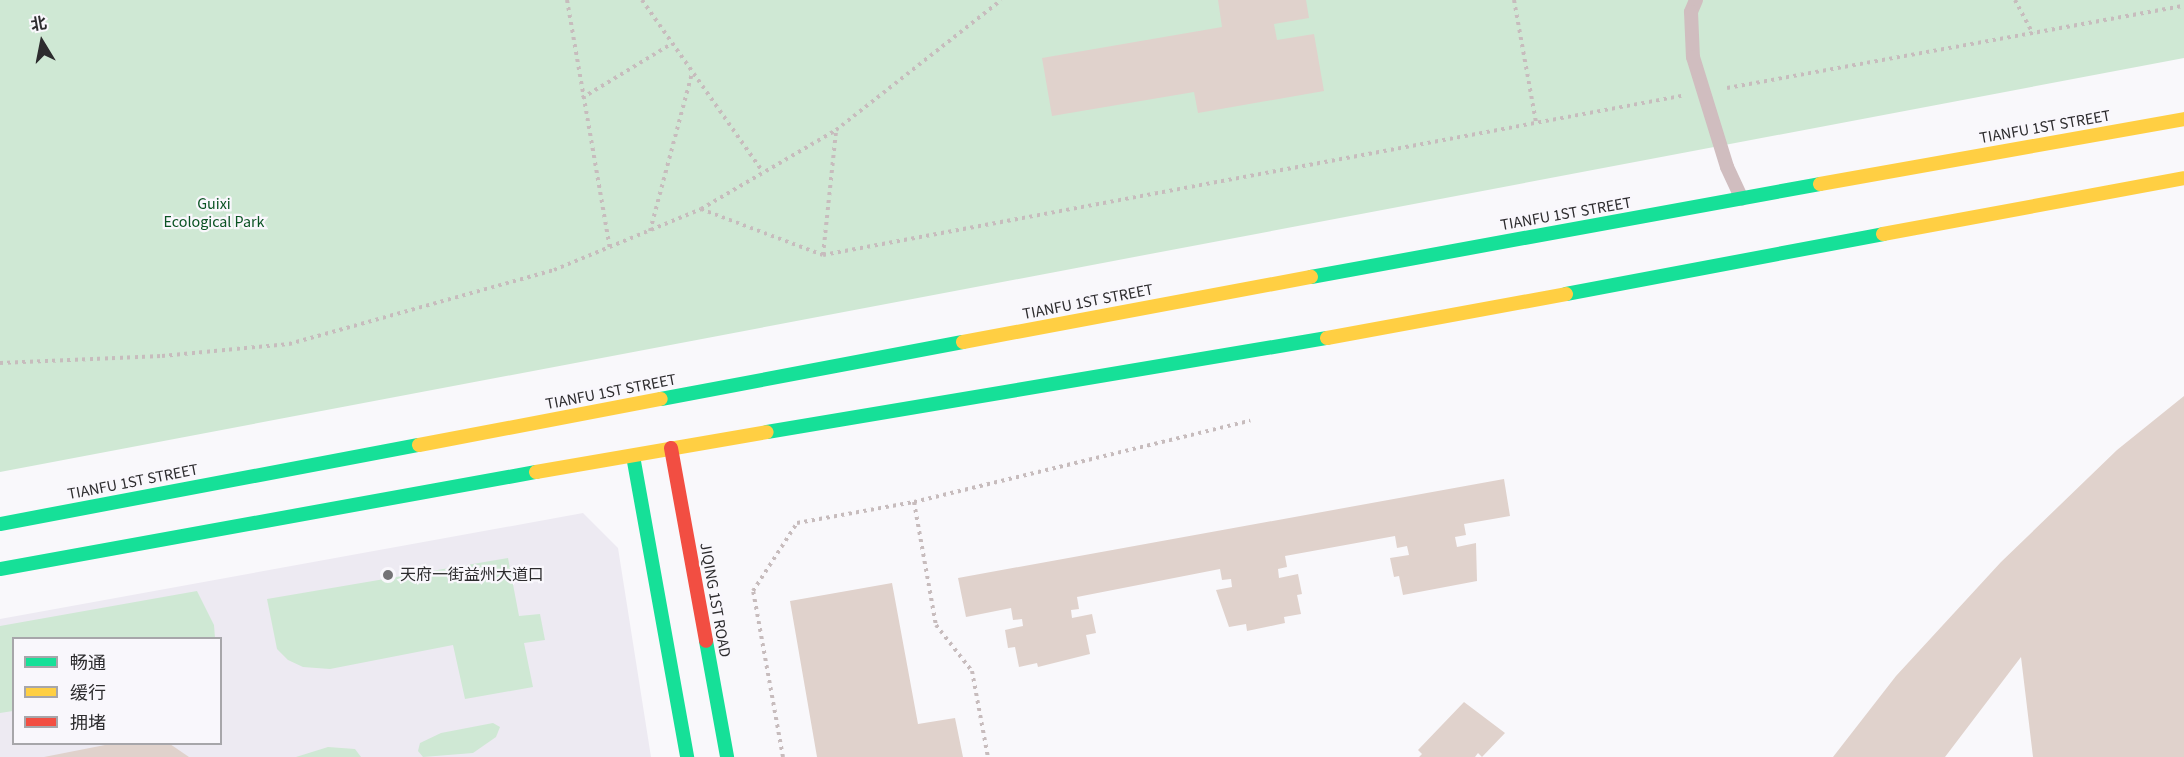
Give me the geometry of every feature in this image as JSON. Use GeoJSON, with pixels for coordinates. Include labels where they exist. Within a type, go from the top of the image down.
{"type":"FeatureCollection","features":[{"type":"Feature","properties":{"kind":"main road","name":"TIANFU 1ST STREET"},"geometry":{"type":"LineString","coordinates":[[0,524],[1742,199],[2184,119]]}},
{"type":"Feature","properties":{"kind":"main road"},"geometry":{"type":"LineString","coordinates":[[0,569],[671,448],[1216,359],[2184,178]]}},
{"type":"Feature","properties":{"kind":"main road","name":"JIQING 1ST ROAD"},"geometry":{"type":"LineString","coordinates":[[671,448],[727,757]]}},
{"type":"Feature","properties":{"kind":"main road"},"geometry":{"type":"LineString","coordinates":[[633,456],[687,757]]}},
{"type":"Feature","properties":{"kind":"lane"},"geometry":{"type":"LineString","coordinates":[[1696,0],[1691,12],[1693,57],[1727,167],[1742,199]]}},
{"type":"Feature","properties":{"kind":"path"},"geometry":{"type":"LineString","coordinates":[[567,0],[582,98],[610,248]]}},
{"type":"Feature","properties":{"kind":"path"},"geometry":{"type":"LineString","coordinates":[[642,0],[763,172]]}},
{"type":"Feature","properties":{"kind":"path"},"geometry":{"type":"LineString","coordinates":[[0,363],[162,356],[289,344],[554,270],[701,209],[836,130],[1001,0]]}},
{"type":"Feature","properties":{"kind":"path"},"geometry":{"type":"LineString","coordinates":[[1514,0],[1536,122]]}},
{"type":"Feature","properties":{"kind":"path"},"geometry":{"type":"LineString","coordinates":[[2015,0],[2033,34]]}},
{"type":"Feature","properties":{"kind":"path"},"geometry":{"type":"LineString","coordinates":[[701,209],[823,255],[1536,122],[2184,6]]}},
{"type":"Feature","properties":{"kind":"path"},"geometry":{"type":"LineString","coordinates":[[582,98],[671,44]]}},
{"type":"Feature","properties":{"kind":"path"},"geometry":{"type":"LineString","coordinates":[[650,231],[692,72]]}},
{"type":"Feature","properties":{"kind":"path"},"geometry":{"type":"LineString","coordinates":[[823,255],[836,130]]}},
{"type":"Feature","properties":{"kind":"path"},"geometry":{"type":"LineString","coordinates":[[783,757],[753,591],[796,523],[914,502],[1250,421]]}},
{"type":"Feature","properties":{"kind":"path"},"geometry":{"type":"LineString","coordinates":[[914,502],[936,626],[972,671],[988,757]]}},
{"type":"Feature","properties":{"kind":"shaded area"},"geometry":{"type":"Polygon","coordinates":[[[583,513],[618,548],[651,757],[0,757],[0,619],[583,513]]]}},
{"type":"Feature","properties":{"kind":"green space","name":"Guixi Ecological Park"},"geometry":{"type":"Polygon","coordinates":[[[0,0],[2184,0],[2184,58],[0,472],[0,0]]]}},
{"type":"Feature","properties":{"kind":"green space"},"geometry":{"type":"Polygon","coordinates":[[[508,558],[519,616],[540,614],[545,640],[524,643],[533,687],[465,699],[453,645],[330,669],[303,667],[288,660],[277,649],[267,599],[508,558]]]}},
{"type":"Feature","properties":{"kind":"green space"},"geometry":{"type":"Polygon","coordinates":[[[197,591],[214,625],[215,637],[12,637],[12,711],[0,713],[0,626],[197,591]]]}},
{"type":"Feature","properties":{"kind":"green space"},"geometry":{"type":"Polygon","coordinates":[[[493,723],[500,727],[496,737],[473,753],[423,757],[418,751],[420,743],[441,733],[493,723]]]}},
{"type":"Feature","properties":{"kind":"green space"},"geometry":{"type":"Polygon","coordinates":[[[328,747],[355,749],[361,757],[296,757],[328,747]]]}},
{"type":"Feature","properties":{"kind":"building"},"geometry":{"type":"Polygon","coordinates":[[[1218,0],[1306,0],[1309,18],[1274,24],[1277,40],[1314,34],[1324,91],[1198,113],[1194,92],[1052,116],[1042,58],[1222,27],[1218,0]]]}},
{"type":"Feature","properties":{"kind":"building"},"geometry":{"type":"Polygon","coordinates":[[[2184,396],[2184,757],[2033,757],[2021,657],[1945,757],[1833,757],[1896,676],[2001,562],[2117,450],[2184,396]]]}},
{"type":"Feature","properties":{"kind":"building"},"geometry":{"type":"Polygon","coordinates":[[[1504,479],[1510,516],[1464,524],[1466,535],[1455,537],[1457,547],[1476,543],[1477,581],[1403,595],[1399,576],[1394,577],[1390,558],[1409,555],[1407,546],[1397,548],[1395,536],[1285,556],[1287,567],[1278,569],[1279,578],[1298,574],[1302,594],[1297,595],[1301,614],[1284,617],[1285,623],[1247,631],[1246,624],[1229,627],[1216,590],[1232,587],[1231,579],[1222,580],[1220,569],[1077,597],[1079,609],[1071,610],[1072,618],[1092,614],[1096,633],[1086,635],[1090,654],[1038,667],[1037,663],[1019,667],[1015,647],[1008,648],[1005,630],[1023,626],[1022,619],[1013,620],[1011,608],[966,617],[958,578],[1504,479]]]}},
{"type":"Feature","properties":{"kind":"building"},"geometry":{"type":"Polygon","coordinates":[[[892,583],[918,724],[955,718],[963,757],[817,757],[790,601],[892,583]]]}},
{"type":"Feature","properties":{"kind":"building"},"geometry":{"type":"Polygon","coordinates":[[[1464,702],[1505,733],[1482,757],[1478,753],[1475,757],[1419,757],[1422,754],[1418,750],[1464,702]]]}},
{"type":"Feature","properties":{"kind":"building"},"geometry":{"type":"Polygon","coordinates":[[[105,745],[171,745],[189,757],[44,757],[105,745]]]}},
{"type":"Feature","properties":{"kind":"traffic: fast"},"geometry":{"type":"LineString","coordinates":[[1311,277],[1820,184]]}},
{"type":"Feature","properties":{"kind":"traffic: fast"},"geometry":{"type":"LineString","coordinates":[[1566,294],[1883,234]]}},
{"type":"Feature","properties":{"kind":"traffic: fast"},"geometry":{"type":"LineString","coordinates":[[767,432],[1327,338]]}},
{"type":"Feature","properties":{"kind":"traffic: fast"},"geometry":{"type":"LineString","coordinates":[[661,399],[963,342]]}},
{"type":"Feature","properties":{"kind":"traffic: fast"},"geometry":{"type":"LineString","coordinates":[[0,524],[419,445]]}},
{"type":"Feature","properties":{"kind":"traffic: fast"},"geometry":{"type":"LineString","coordinates":[[633,456],[687,757]]}},
{"type":"Feature","properties":{"kind":"traffic: fast"},"geometry":{"type":"LineString","coordinates":[[0,569],[536,472]]}},
{"type":"Feature","properties":{"kind":"traffic: fast"},"geometry":{"type":"LineString","coordinates":[[706,641],[727,757]]}},
{"type":"Feature","properties":{"kind":"traffic: slow"},"geometry":{"type":"LineString","coordinates":[[1820,184],[2184,119]]}},
{"type":"Feature","properties":{"kind":"traffic: slow"},"geometry":{"type":"LineString","coordinates":[[1883,234],[2184,178]]}},
{"type":"Feature","properties":{"kind":"traffic: slow"},"geometry":{"type":"LineString","coordinates":[[963,342],[1311,277]]}},
{"type":"Feature","properties":{"kind":"traffic: slow"},"geometry":{"type":"LineString","coordinates":[[1327,338],[1566,294]]}},
{"type":"Feature","properties":{"kind":"traffic: slow"},"geometry":{"type":"LineString","coordinates":[[419,445],[661,399]]}},
{"type":"Feature","properties":{"kind":"traffic: slow"},"geometry":{"type":"LineString","coordinates":[[536,472],[767,432]]}},
{"type":"Feature","properties":{"kind":"traffic: jam"},"geometry":{"type":"LineString","coordinates":[[671,448],[706,641]]}},
{"type":"Feature","properties":{"kind":"place","name":"天府一街益州大道口"},"geometry":{"type":"Point","coordinates":[388,575]}}]}
